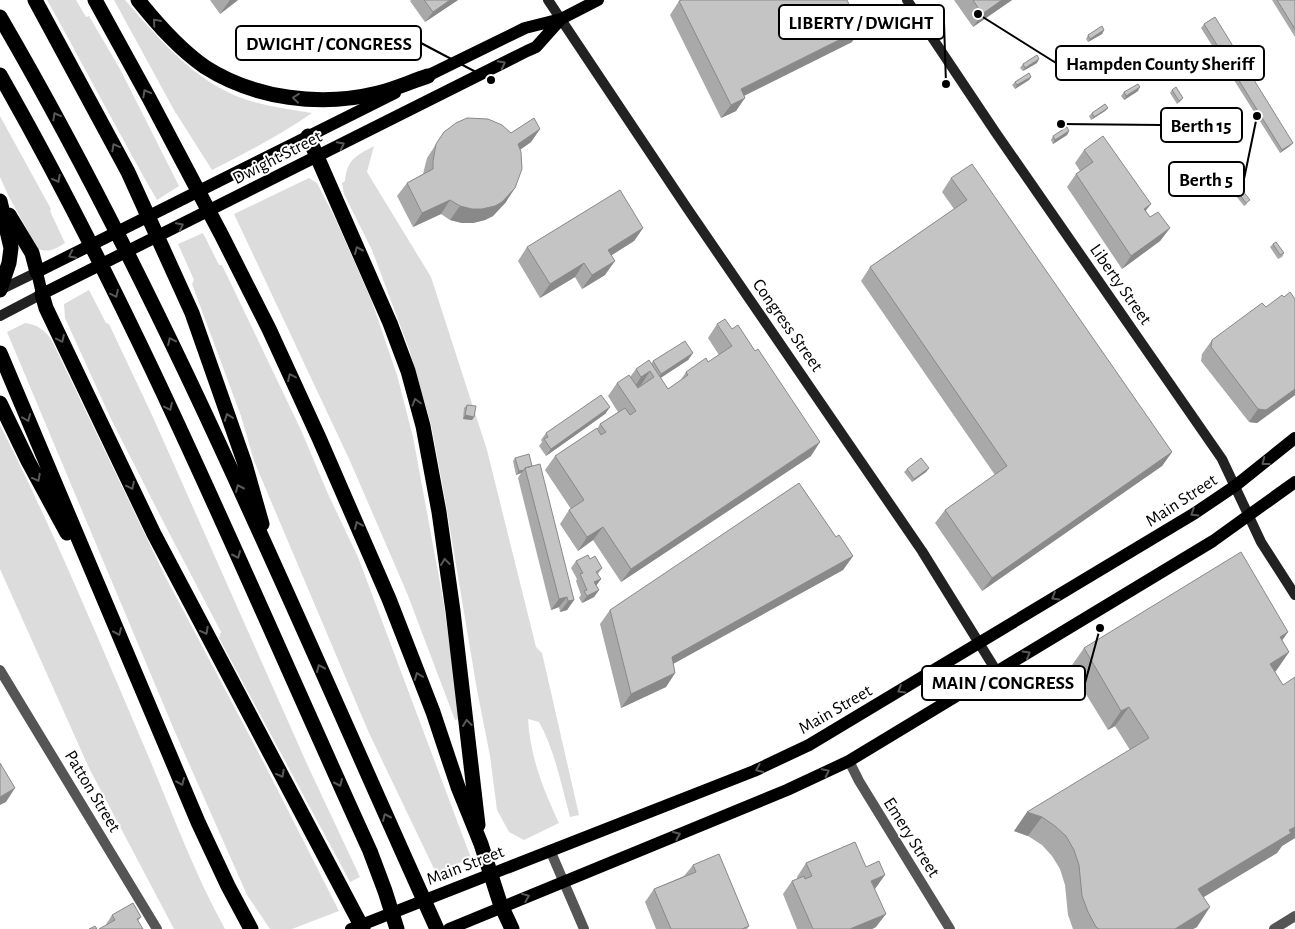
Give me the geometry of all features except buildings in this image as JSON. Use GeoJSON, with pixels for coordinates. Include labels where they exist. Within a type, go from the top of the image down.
{"type":"FeatureCollection","features":[{"type":"Feature","properties":{"kind":"highway"},"geometry":{"type":"LineString","coordinates":[[35,0],[119,154],[192,313],[245,464],[272,564]]}},
{"type":"Feature","properties":{"kind":"highway"},"geometry":{"type":"LineString","coordinates":[[94,0],[186,167],[294,382],[367,546],[429,703],[458,788],[481,844],[500,902],[512,929]]}},
{"type":"Feature","properties":{"kind":"highway"},"geometry":{"type":"LineString","coordinates":[[138,0],[173,40],[204,66],[221,76],[255,89],[302,99],[338,99],[379,93],[428,76]]}},
{"type":"Feature","properties":{"kind":"highway"},"geometry":{"type":"LineString","coordinates":[[0,17],[96,190],[153,303],[437,929]]}},
{"type":"Feature","properties":{"kind":"highway"},"geometry":{"type":"LineString","coordinates":[[0,75],[69,203],[126,316],[222,523],[378,872],[397,929]]}},
{"type":"Feature","properties":{"kind":"highway"},"geometry":{"type":"LineString","coordinates":[[308,136],[390,323],[408,371],[423,426],[439,512],[453,611],[481,844]]}},
{"type":"Feature","properties":{"kind":"highway"},"geometry":{"type":"LineString","coordinates":[[0,201],[32,253],[37,272]]}},
{"type":"Feature","properties":{"kind":"highway"},"geometry":{"type":"LineString","coordinates":[[0,201],[11,248],[9,263],[0,290]]}},
{"type":"Feature","properties":{"kind":"highway"},"geometry":{"type":"LineString","coordinates":[[42,294],[46,308],[154,534],[363,929]]}},
{"type":"Feature","properties":{"kind":"highway"},"geometry":{"type":"LineString","coordinates":[[0,353],[198,822],[251,929]]}},
{"type":"Feature","properties":{"kind":"highway"},"geometry":{"type":"LineString","coordinates":[[0,403],[33,470],[108,610]]}},
{"type":"Feature","properties":{"kind":"main road","name":"Congress Street"},"geometry":{"type":"LineString","coordinates":[[548,0],[687,208],[922,551],[998,672]]}},
{"type":"Feature","properties":{"kind":"main road","name":"Dwight Street"},"geometry":{"type":"LineString","coordinates":[[0,290],[525,28],[561,19],[598,0]]}},
{"type":"Feature","properties":{"kind":"main road","name":"Liberty Street"},"geometry":{"type":"LineString","coordinates":[[907,0],[996,133],[1222,459],[1261,542],[1295,595]]}},
{"type":"Feature","properties":{"kind":"main road","name":"Dwight Street"},"geometry":{"type":"LineString","coordinates":[[0,316],[536,47],[561,19]]}},
{"type":"Feature","properties":{"kind":"main road"},"geometry":{"type":"LineString","coordinates":[[37,272],[42,294]]}},
{"type":"Feature","properties":{"kind":"main road","name":"Main Street"},"geometry":{"type":"LineString","coordinates":[[351,929],[781,759],[836,730],[1196,513],[1295,438]]}},
{"type":"Feature","properties":{"kind":"main road"},"geometry":{"type":"LineString","coordinates":[[449,929],[787,790],[849,761],[1212,541],[1295,482]]}},
{"type":"Feature","properties":{"kind":"street","name":"Patton Street"},"geometry":{"type":"LineString","coordinates":[[0,670],[157,929]]}},
{"type":"Feature","properties":{"kind":"street","name":"Emery Street"},"geometry":{"type":"LineString","coordinates":[[849,761],[859,781],[950,929]]}},
{"type":"Feature","properties":{"kind":"street"},"geometry":{"type":"LineString","coordinates":[[550,850],[584,929]]}},
{"type":"Feature","properties":{"kind":"street"},"geometry":{"type":"LineString","coordinates":[[1274,929],[1295,916]]}},
{"type":"Feature","properties":{"kind":"shaded area"},"geometry":{"type":"Polygon","coordinates":[[[47,0],[76,0],[86,17],[89,16],[120,69],[179,186],[157,200],[129,150],[47,0]]]}},
{"type":"Feature","properties":{"kind":"shaded area"},"geometry":{"type":"Polygon","coordinates":[[[114,0],[125,0],[157,36],[181,59],[206,80],[220,88],[253,102],[312,113],[288,129],[212,170],[174,110],[114,0]]]}},
{"type":"Feature","properties":{"kind":"shaded area"},"geometry":{"type":"Polygon","coordinates":[[[0,116],[51,209],[50,211],[65,243],[55,249],[46,251],[38,249],[0,177],[0,116]]]}},
{"type":"Feature","properties":{"kind":"shaded area"},"geometry":{"type":"Polygon","coordinates":[[[374,146],[367,172],[431,277],[487,450],[536,647],[542,653],[579,815],[570,817],[557,768],[545,733],[539,722],[528,719],[534,759],[559,823],[524,840],[509,832],[497,810],[490,756],[431,424],[409,349],[372,250],[344,194],[342,183],[345,181],[350,163],[357,156],[374,146]]]}},
{"type":"Feature","properties":{"kind":"shaded area"},"geometry":{"type":"Polygon","coordinates":[[[309,178],[317,183],[335,218],[372,302],[397,375],[413,437],[443,599],[460,719],[455,720],[407,593],[350,461],[234,214],[309,178]]]}},
{"type":"Feature","properties":{"kind":"shaded area"},"geometry":{"type":"Polygon","coordinates":[[[203,233],[219,265],[222,265],[301,430],[328,494],[358,557],[471,858],[436,873],[369,733],[254,461],[241,416],[192,284],[194,280],[178,244],[203,233]]]}},
{"type":"Feature","properties":{"kind":"shaded area"},"geometry":{"type":"Polygon","coordinates":[[[89,290],[106,323],[109,324],[152,415],[307,764],[360,877],[350,882],[219,638],[221,632],[111,419],[65,318],[64,304],[89,290]]]}},
{"type":"Feature","properties":{"kind":"shaded area"},"geometry":{"type":"Polygon","coordinates":[[[25,323],[40,328],[51,339],[165,576],[266,767],[339,911],[292,929],[270,929],[247,895],[175,732],[7,332],[25,323]]]}},
{"type":"Feature","properties":{"kind":"shaded area"},"geometry":{"type":"Polygon","coordinates":[[[0,425],[58,546],[193,864],[225,929],[174,929],[89,768],[0,569],[0,425]]]}},
{"type":"Feature","properties":{"kind":"place","name":"Hampden County Sheriff"},"geometry":{"type":"Point","coordinates":[978,14]}},
{"type":"Feature","properties":{"kind":"place","name":"DWIGHT / CONGRESS"},"geometry":{"type":"Point","coordinates":[491,80]}},
{"type":"Feature","properties":{"kind":"place","name":"LIBERTY / DWIGHT"},"geometry":{"type":"Point","coordinates":[946,84]}},
{"type":"Feature","properties":{"kind":"place","name":"Berth 5"},"geometry":{"type":"Point","coordinates":[1257,116]}},
{"type":"Feature","properties":{"kind":"place","name":"Berth 15"},"geometry":{"type":"Point","coordinates":[1061,124]}},
{"type":"Feature","properties":{"kind":"place","name":"MAIN / CONGRESS"},"geometry":{"type":"Point","coordinates":[1100,628]}}]}
